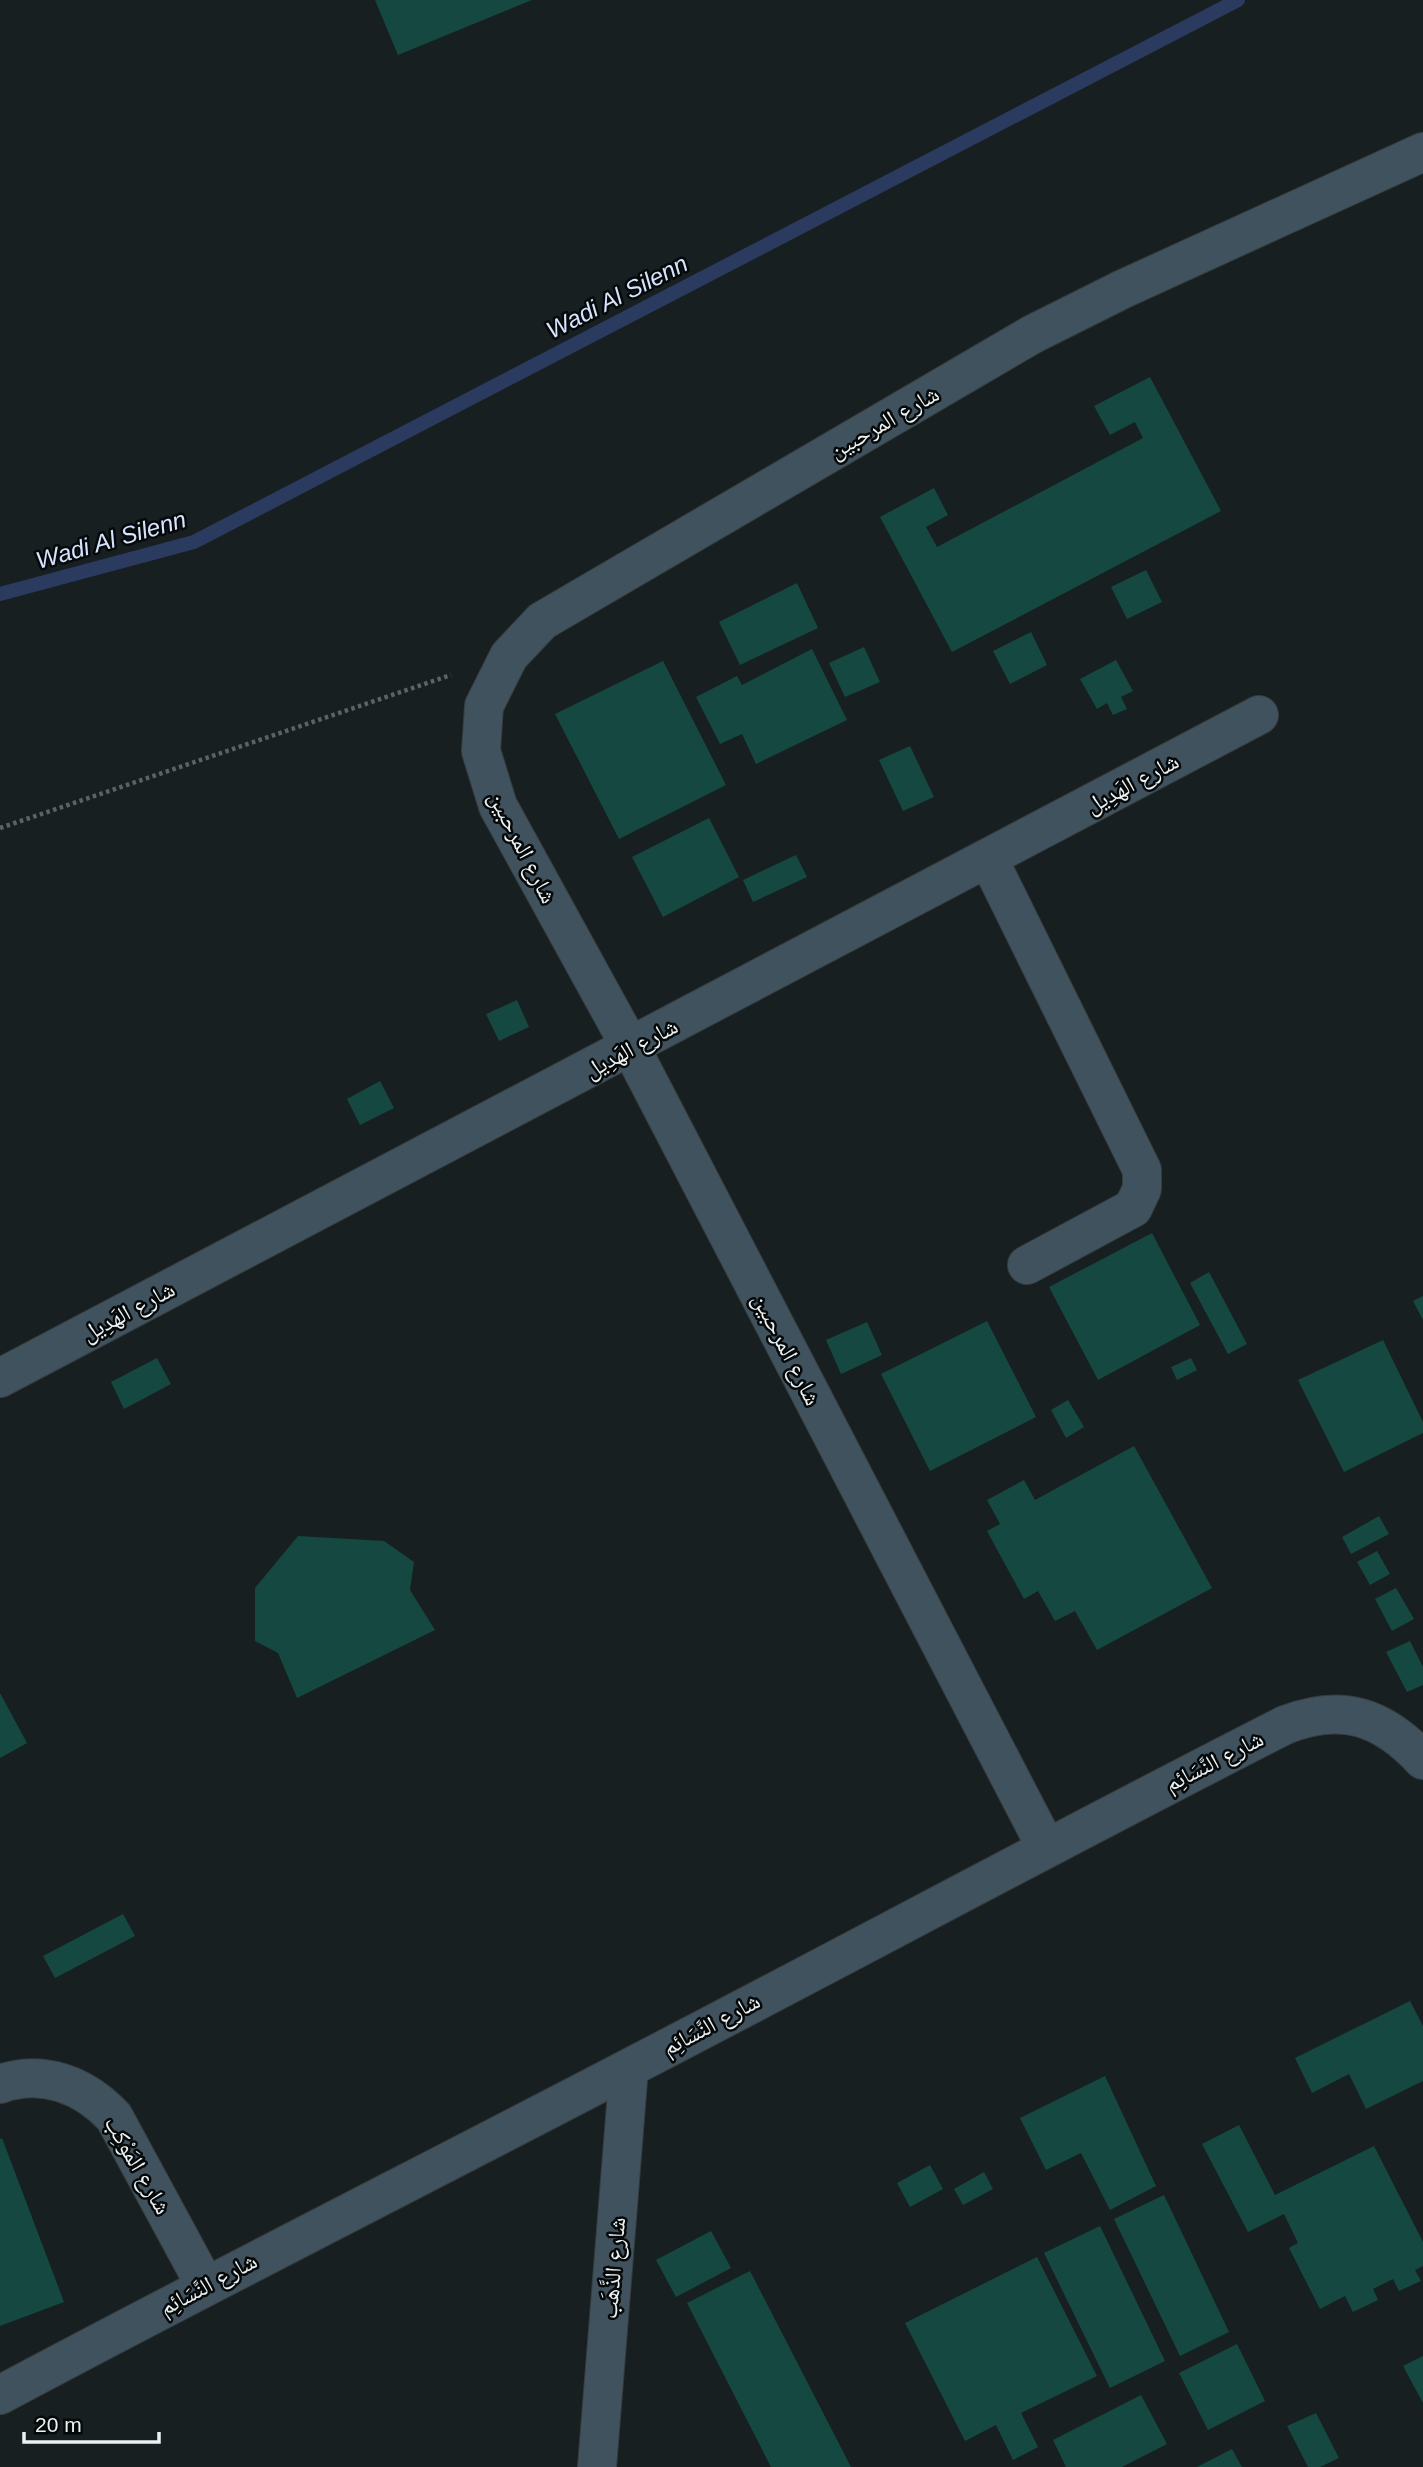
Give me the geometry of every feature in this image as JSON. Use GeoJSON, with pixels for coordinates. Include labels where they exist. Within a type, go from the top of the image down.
{"type":"FeatureCollection","features":[{"type":"Feature","properties":{"kind":"street","name":"شارع المرحبين"},"geometry":{"type":"LineString","coordinates":[[1046,1847],[631,1048],[498,806],[481,751],[484,705],[509,656],[542,621],[1033,334],[1123,289],[1423,152]]}},
{"type":"Feature","properties":{"kind":"street","name":"شارع الهَدِيل"},"geometry":{"type":"LineString","coordinates":[[0,1378],[1259,715]]}},
{"type":"Feature","properties":{"kind":"street"},"geometry":{"type":"LineString","coordinates":[[988,858],[1142,1170],[1142,1189],[1133,1208],[1027,1265]]}},
{"type":"Feature","properties":{"kind":"street","name":"شارع النَّسَائِم"},"geometry":{"type":"LineString","coordinates":[[0,2395],[205,2285],[629,2068],[1285,1724],[1309,1716],[1335,1713],[1361,1716],[1405,1741],[1423,1760]]}},
{"type":"Feature","properties":{"kind":"street","name":"شارع الذَّهَب"},"geometry":{"type":"LineString","coordinates":[[597,2467],[629,2068]]}},
{"type":"Feature","properties":{"kind":"street","name":"شارع المَوْكِب"},"geometry":{"type":"LineString","coordinates":[[0,2084],[34,2078],[57,2081],[79,2088],[98,2100],[114,2117],[205,2285]]}},
{"type":"Feature","properties":{"kind":"path"},"geometry":{"type":"LineString","coordinates":[[0,828],[509,656]]}},
{"type":"Feature","properties":{"kind":"building"},"geometry":{"type":"Polygon","coordinates":[[[375,0],[532,0],[398,55],[375,0]]]}},
{"type":"Feature","properties":{"kind":"building"},"geometry":{"type":"Polygon","coordinates":[[[1150,377],[1221,511],[952,652],[880,517],[934,488],[948,515],[926,527],[937,547],[1143,438],[1135,422],[1110,435],[1094,406],[1150,377]]]}},
{"type":"Feature","properties":{"kind":"building"},"geometry":{"type":"Polygon","coordinates":[[[1146,570],[1162,602],[1127,619],[1111,587],[1146,570]]]}},
{"type":"Feature","properties":{"kind":"building"},"geometry":{"type":"Polygon","coordinates":[[[797,583],[818,628],[740,665],[719,622],[797,583]]]}},
{"type":"Feature","properties":{"kind":"building"},"geometry":{"type":"Polygon","coordinates":[[[1031,632],[1047,665],[1010,684],[993,651],[1031,632]]]}},
{"type":"Feature","properties":{"kind":"building"},"geometry":{"type":"Polygon","coordinates":[[[864,647],[880,682],[845,697],[829,663],[864,647]]]}},
{"type":"Feature","properties":{"kind":"building"},"geometry":{"type":"Polygon","coordinates":[[[812,649],[847,720],[756,764],[742,734],[720,744],[696,697],[737,676],[742,685],[812,649]]]}},
{"type":"Feature","properties":{"kind":"building"},"geometry":{"type":"Polygon","coordinates":[[[1116,660],[1133,691],[1121,697],[1127,709],[1113,715],[1107,703],[1097,709],[1080,679],[1116,660]]]}},
{"type":"Feature","properties":{"kind":"building"},"geometry":{"type":"Polygon","coordinates":[[[663,661],[726,785],[619,839],[555,714],[663,661]]]}},
{"type":"Feature","properties":{"kind":"building"},"geometry":{"type":"Polygon","coordinates":[[[910,746],[934,797],[903,811],[879,760],[910,746]]]}},
{"type":"Feature","properties":{"kind":"building"},"geometry":{"type":"Polygon","coordinates":[[[709,818],[739,877],[663,917],[632,857],[709,818]]]}},
{"type":"Feature","properties":{"kind":"building"},"geometry":{"type":"Polygon","coordinates":[[[796,855],[807,877],[753,902],[743,880],[796,855]]]}},
{"type":"Feature","properties":{"kind":"building"},"geometry":{"type":"Polygon","coordinates":[[[517,1000],[529,1027],[499,1041],[486,1014],[517,1000]]]}},
{"type":"Feature","properties":{"kind":"building"},"geometry":{"type":"Polygon","coordinates":[[[380,1081],[394,1108],[360,1125],[347,1099],[380,1081]]]}},
{"type":"Feature","properties":{"kind":"building"},"geometry":{"type":"Polygon","coordinates":[[[1152,1233],[1200,1325],[1098,1380],[1049,1287],[1152,1233]]]}},
{"type":"Feature","properties":{"kind":"building"},"geometry":{"type":"Polygon","coordinates":[[[1209,1272],[1247,1344],[1228,1354],[1190,1283],[1209,1272]]]}},
{"type":"Feature","properties":{"kind":"building"},"geometry":{"type":"Polygon","coordinates":[[[1423,1296],[1423,1320],[1413,1301],[1423,1296]]]}},
{"type":"Feature","properties":{"kind":"building"},"geometry":{"type":"Polygon","coordinates":[[[987,1321],[1036,1417],[930,1471],[881,1374],[987,1321]]]}},
{"type":"Feature","properties":{"kind":"building"},"geometry":{"type":"Polygon","coordinates":[[[867,1322],[882,1355],[841,1374],[826,1340],[867,1322]]]}},
{"type":"Feature","properties":{"kind":"building"},"geometry":{"type":"Polygon","coordinates":[[[1383,1340],[1423,1422],[1423,1433],[1344,1472],[1298,1380],[1383,1340]]]}},
{"type":"Feature","properties":{"kind":"building"},"geometry":{"type":"Polygon","coordinates":[[[157,1358],[171,1384],[124,1409],[111,1382],[157,1358]]]}},
{"type":"Feature","properties":{"kind":"building"},"geometry":{"type":"Polygon","coordinates":[[[1191,1358],[1197,1370],[1177,1380],[1171,1367],[1191,1358]]]}},
{"type":"Feature","properties":{"kind":"building"},"geometry":{"type":"Polygon","coordinates":[[[1068,1400],[1084,1427],[1066,1438],[1051,1410],[1068,1400]]]}},
{"type":"Feature","properties":{"kind":"building"},"geometry":{"type":"Polygon","coordinates":[[[1134,1446],[1212,1588],[1097,1650],[1075,1611],[1055,1621],[1038,1591],[1024,1599],[987,1531],[1000,1524],[987,1500],[1024,1480],[1035,1500],[1134,1446]]]}},
{"type":"Feature","properties":{"kind":"building"},"geometry":{"type":"Polygon","coordinates":[[[1379,1516],[1389,1534],[1351,1554],[1342,1537],[1379,1516]]]}},
{"type":"Feature","properties":{"kind":"building"},"geometry":{"type":"Polygon","coordinates":[[[298,1536],[384,1541],[414,1562],[410,1590],[435,1630],[297,1698],[278,1653],[255,1641],[255,1588],[298,1536]]]}},
{"type":"Feature","properties":{"kind":"building"},"geometry":{"type":"Polygon","coordinates":[[[1377,1551],[1390,1574],[1370,1585],[1357,1562],[1377,1551]]]}},
{"type":"Feature","properties":{"kind":"building"},"geometry":{"type":"Polygon","coordinates":[[[1396,1588],[1414,1619],[1392,1631],[1375,1599],[1396,1588]]]}},
{"type":"Feature","properties":{"kind":"building"},"geometry":{"type":"Polygon","coordinates":[[[1410,1641],[1423,1667],[1423,1685],[1407,1692],[1386,1652],[1410,1641]]]}},
{"type":"Feature","properties":{"kind":"building"},"geometry":{"type":"Polygon","coordinates":[[[0,1693],[27,1743],[0,1758],[0,1693]]]}},
{"type":"Feature","properties":{"kind":"building"},"geometry":{"type":"Polygon","coordinates":[[[123,1914],[135,1936],[55,1978],[43,1956],[123,1914]]]}},
{"type":"Feature","properties":{"kind":"building"},"geometry":{"type":"Polygon","coordinates":[[[1410,2001],[1423,2026],[1423,2081],[1366,2109],[1349,2074],[1312,2093],[1295,2058],[1410,2001]]]}},
{"type":"Feature","properties":{"kind":"building"},"geometry":{"type":"Polygon","coordinates":[[[1105,2076],[1156,2186],[1110,2210],[1081,2153],[1046,2170],[1020,2118],[1105,2076]]]}},
{"type":"Feature","properties":{"kind":"building"},"geometry":{"type":"Polygon","coordinates":[[[1239,2125],[1275,2195],[1374,2146],[1423,2242],[1423,2266],[1415,2270],[1421,2281],[1399,2291],[1393,2279],[1373,2289],[1378,2300],[1353,2312],[1345,2296],[1320,2309],[1289,2248],[1298,2243],[1284,2214],[1248,2232],[1202,2144],[1239,2125]]]}},
{"type":"Feature","properties":{"kind":"building"},"geometry":{"type":"Polygon","coordinates":[[[2,2138],[64,2302],[0,2326],[0,2139],[2,2138]]]}},
{"type":"Feature","properties":{"kind":"building"},"geometry":{"type":"Polygon","coordinates":[[[930,2165],[943,2189],[910,2207],[897,2183],[930,2165]]]}},
{"type":"Feature","properties":{"kind":"building"},"geometry":{"type":"Polygon","coordinates":[[[984,2172],[993,2189],[963,2205],[954,2189],[984,2172]]]}},
{"type":"Feature","properties":{"kind":"building"},"geometry":{"type":"Polygon","coordinates":[[[1164,2195],[1229,2332],[1180,2356],[1114,2219],[1164,2195]]]}},
{"type":"Feature","properties":{"kind":"building"},"geometry":{"type":"Polygon","coordinates":[[[1100,2226],[1165,2361],[1110,2388],[1044,2253],[1100,2226]]]}},
{"type":"Feature","properties":{"kind":"building"},"geometry":{"type":"Polygon","coordinates":[[[711,2231],[731,2268],[676,2297],[656,2260],[711,2231]]]}},
{"type":"Feature","properties":{"kind":"building"},"geometry":{"type":"Polygon","coordinates":[[[1037,2257],[1097,2376],[1021,2413],[1038,2447],[1013,2460],[996,2425],[965,2441],[905,2323],[1037,2257]]]}},
{"type":"Feature","properties":{"kind":"building"},"geometry":{"type":"Polygon","coordinates":[[[750,2271],[851,2467],[771,2467],[687,2303],[750,2271]]]}},
{"type":"Feature","properties":{"kind":"building"},"geometry":{"type":"Polygon","coordinates":[[[1237,2344],[1265,2401],[1208,2430],[1179,2373],[1237,2344]]]}},
{"type":"Feature","properties":{"kind":"building"},"geometry":{"type":"Polygon","coordinates":[[[1423,2356],[1423,2403],[1403,2366],[1423,2356]]]}},
{"type":"Feature","properties":{"kind":"building"},"geometry":{"type":"Polygon","coordinates":[[[1141,2395],[1167,2444],[1122,2467],[1066,2467],[1053,2440],[1141,2395]]]}},
{"type":"Feature","properties":{"kind":"building"},"geometry":{"type":"Polygon","coordinates":[[[1316,2413],[1339,2458],[1320,2467],[1308,2467],[1287,2426],[1316,2413]]]}},
{"type":"Feature","properties":{"kind":"building"},"geometry":{"type":"Polygon","coordinates":[[[1232,2449],[1242,2467],[1197,2467],[1232,2449]]]}},
{"type":"Feature","properties":{"kind":"waterway","name":"Wadi Al Silenn"},"geometry":{"type":"LineString","coordinates":[[0,594],[194,542],[1238,0]]}}]}
